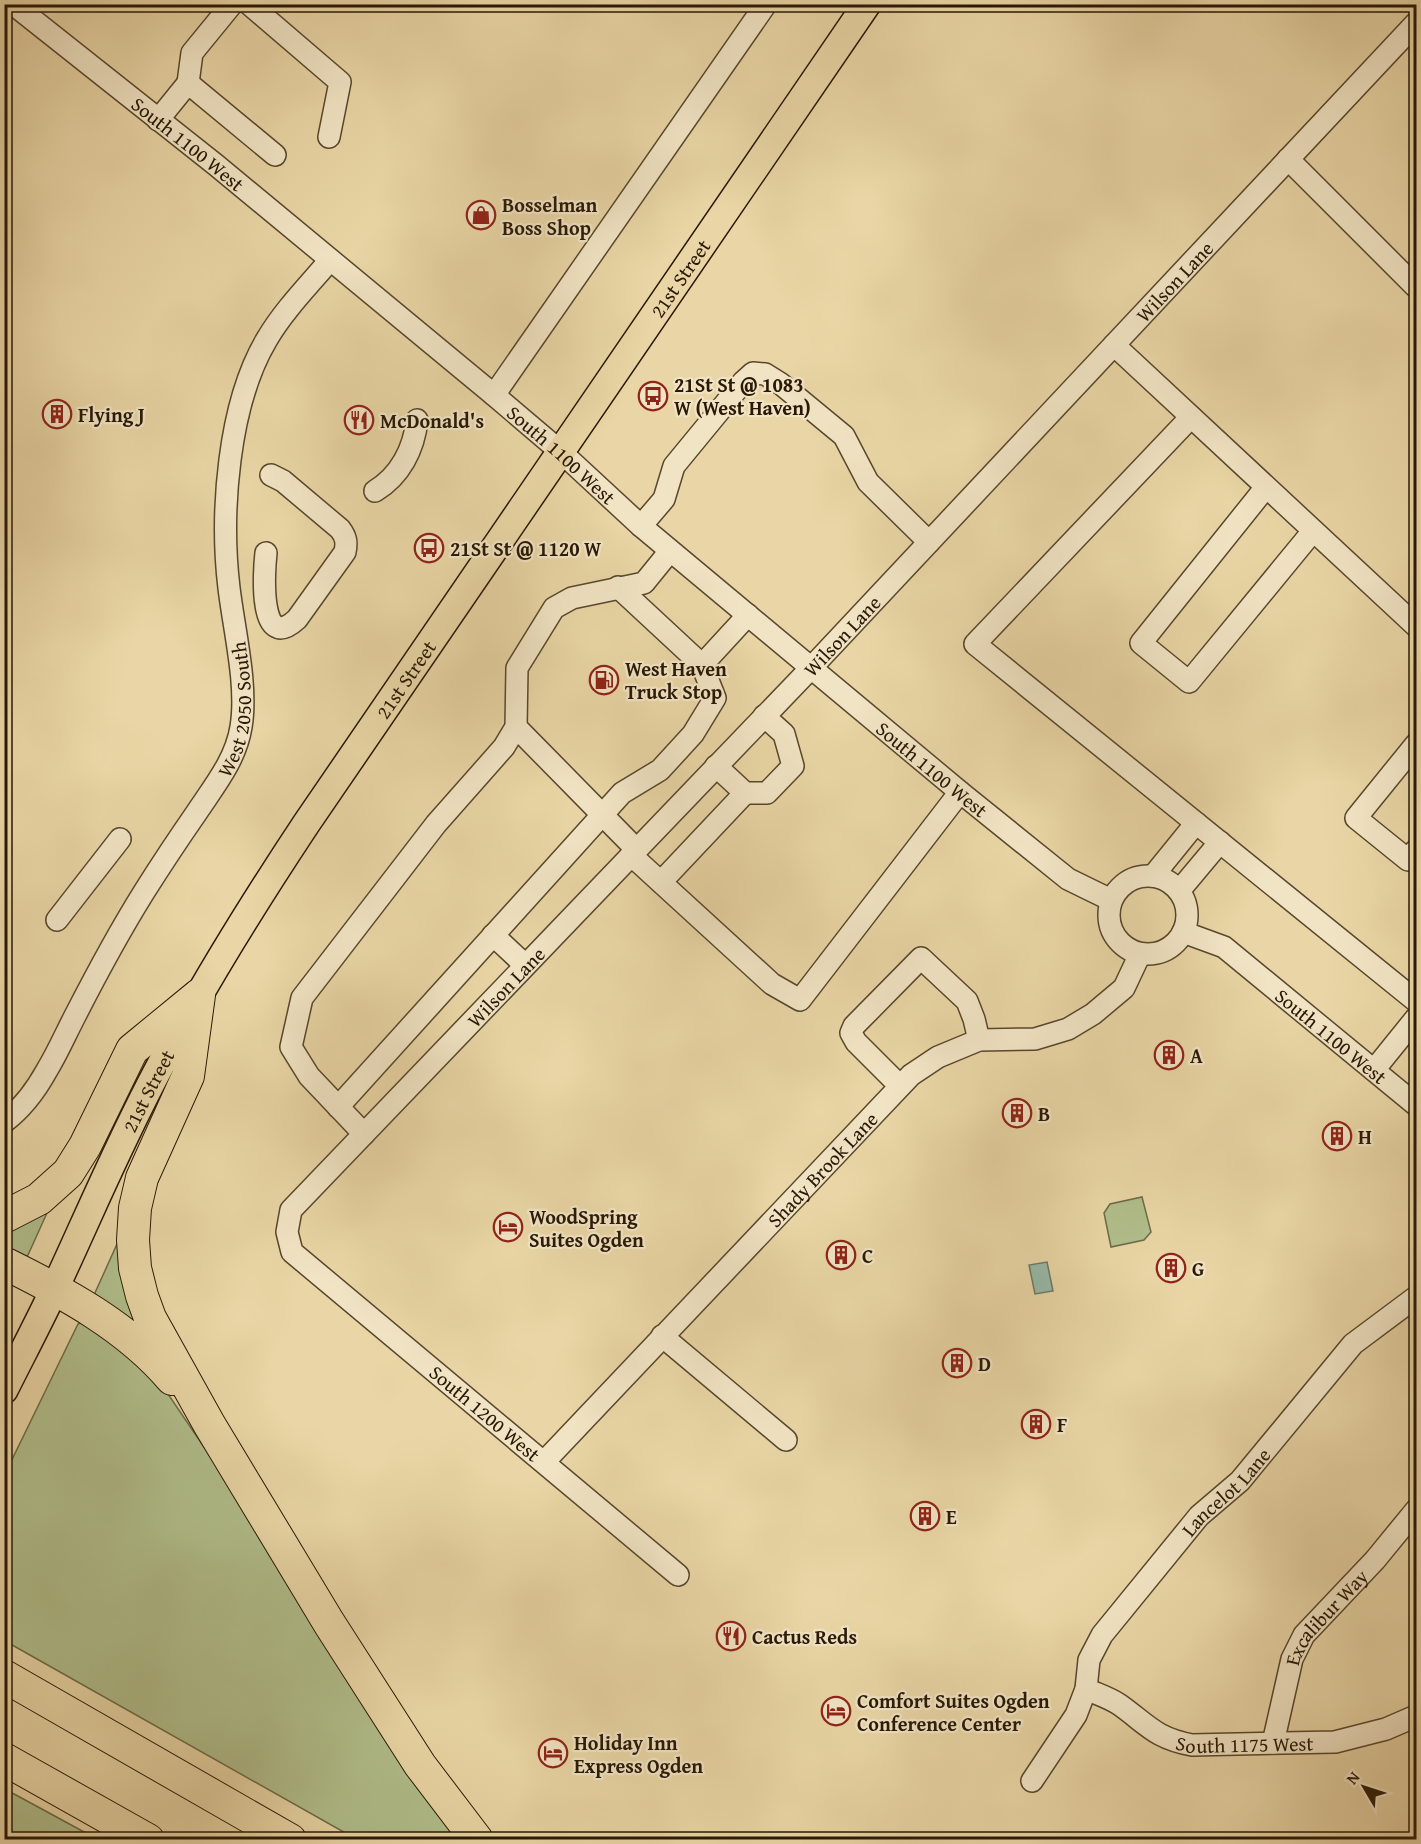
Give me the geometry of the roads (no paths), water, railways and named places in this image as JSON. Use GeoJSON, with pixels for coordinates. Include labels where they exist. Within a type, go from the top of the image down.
{"type":"FeatureCollection","features":[{"type":"Feature","properties":{"kind":"highway"},"geometry":{"type":"LineString","coordinates":[[4,1217],[39,1199],[68,1173],[85,1146],[132,1050],[199,995]]}},
{"type":"Feature","properties":{"kind":"highway"},"geometry":{"type":"LineString","coordinates":[[199,995],[188,1076],[142,1178],[135,1208],[133,1240],[135,1268],[142,1296],[150,1318],[209,1424],[329,1623],[420,1765],[477,1839]]}},
{"type":"Feature","properties":{"kind":"highway"},"geometry":{"type":"LineString","coordinates":[[4,1263],[55,1289],[134,1341],[165,1371],[209,1424]]}},
{"type":"Feature","properties":{"kind":"highway"},"geometry":{"type":"LineString","coordinates":[[4,1676],[290,1839]]}},
{"type":"Feature","properties":{"kind":"highway"},"geometry":{"type":"LineString","coordinates":[[4,1759],[148,1839]]}},
{"type":"Feature","properties":{"kind":"main road","name":"21st Street"},"geometry":{"type":"LineString","coordinates":[[4,1390],[55,1289],[109,1168],[157,1071],[199,995],[257,899],[867,4]]}},
{"type":"Feature","properties":{"kind":"street","name":"South 1100 West"},"geometry":{"type":"LineString","coordinates":[[13,4],[159,120],[494,395],[670,551],[960,792],[1068,879],[1111,900]]}},
{"type":"Feature","properties":{"kind":"street"},"geometry":{"type":"LineString","coordinates":[[159,120],[188,83],[192,53],[232,4]]}},
{"type":"Feature","properties":{"kind":"street"},"geometry":{"type":"LineString","coordinates":[[249,4],[340,82],[329,137]]}},
{"type":"Feature","properties":{"kind":"street"},"geometry":{"type":"LineString","coordinates":[[494,395],[766,4]]}},
{"type":"Feature","properties":{"kind":"street","name":"Wilson Lane"},"geometry":{"type":"LineString","coordinates":[[292,1252],[287,1232],[291,1210],[811,668],[1416,23]]}},
{"type":"Feature","properties":{"kind":"street"},"geometry":{"type":"LineString","coordinates":[[188,83],[275,154]]}},
{"type":"Feature","properties":{"kind":"street"},"geometry":{"type":"LineString","coordinates":[[1288,159],[1416,288]]}},
{"type":"Feature","properties":{"kind":"street","name":"West 2050 South"},"geometry":{"type":"LineString","coordinates":[[4,1122],[29,1099],[49,1068],[91,986],[143,893],[220,779],[235,750],[242,724],[242,705],[240,670],[226,564],[225,529],[226,500],[236,428],[256,358],[268,337],[330,260]]}},
{"type":"Feature","properties":{"kind":"street"},"geometry":{"type":"LineString","coordinates":[[1114,345],[1416,626]]}},
{"type":"Feature","properties":{"kind":"street"},"geometry":{"type":"LineString","coordinates":[[641,526],[664,499],[674,466],[742,382],[753,373],[765,374],[781,384],[844,436],[868,482],[928,542]]}},
{"type":"Feature","properties":{"kind":"street"},"geometry":{"type":"LineString","coordinates":[[1191,417],[975,644],[1416,1001]]}},
{"type":"Feature","properties":{"kind":"street"},"geometry":{"type":"LineString","coordinates":[[375,491],[390,481],[403,464],[417,420]]}},
{"type":"Feature","properties":{"kind":"street"},"geometry":{"type":"LineString","coordinates":[[266,553],[263,580],[266,609],[271,622],[277,626],[284,626],[297,619],[345,552],[347,542],[340,529],[283,481],[271,475]]}},
{"type":"Feature","properties":{"kind":"street"},"geometry":{"type":"LineString","coordinates":[[1266,487],[1141,643],[1189,682],[1313,531]]}},
{"type":"Feature","properties":{"kind":"street"},"geometry":{"type":"LineString","coordinates":[[364,1134],[309,1076],[291,1047],[302,998],[436,824],[504,747],[516,728],[518,668],[554,608],[572,598],[644,583],[670,551]]}},
{"type":"Feature","properties":{"kind":"street"},"geometry":{"type":"LineString","coordinates":[[338,1107],[622,793],[660,770],[693,734],[715,698],[702,665],[618,587]]}},
{"type":"Feature","properties":{"kind":"street"},"geometry":{"type":"LineString","coordinates":[[702,665],[748,615]]}},
{"type":"Feature","properties":{"kind":"street"},"geometry":{"type":"LineString","coordinates":[[716,765],[745,793],[767,793],[793,766],[784,734],[764,716]]}},
{"type":"Feature","properties":{"kind":"street"},"geometry":{"type":"LineString","coordinates":[[516,728],[602,815],[661,882],[772,984],[800,1000],[960,792]]}},
{"type":"Feature","properties":{"kind":"street"},"geometry":{"type":"LineString","coordinates":[[1416,744],[1356,818],[1408,860],[1416,850]]}},
{"type":"Feature","properties":{"kind":"street"},"geometry":{"type":"LineString","coordinates":[[661,882],[745,793]]}},
{"type":"Feature","properties":{"kind":"street"},"geometry":{"type":"LineString","coordinates":[[1153,876],[1196,823]]}},
{"type":"Feature","properties":{"kind":"street"},"geometry":{"type":"LineString","coordinates":[[57,920],[120,838]]}},
{"type":"Feature","properties":{"kind":"street"},"geometry":{"type":"LineString","coordinates":[[1179,891],[1220,842]]}},
{"type":"Feature","properties":{"kind":"street"},"geometry":{"type":"LineString","coordinates":[[1153,876],[1165,879],[1179,891],[1184,899],[1187,912],[1183,932],[1169,949],[1156,954],[1140,954],[1127,949],[1116,938],[1110,926],[1108,913],[1111,900],[1124,883],[1137,877],[1153,876]]}},
{"type":"Feature","properties":{"kind":"street","name":"South 1100 West"},"geometry":{"type":"LineString","coordinates":[[1183,932],[1224,947],[1416,1106]]}},
{"type":"Feature","properties":{"kind":"street"},"geometry":{"type":"LineString","coordinates":[[493,935],[525,965]]}},
{"type":"Feature","properties":{"kind":"street","name":"Shady Brook Lane"},"geometry":{"type":"LineString","coordinates":[[544,1462],[911,1075],[938,1057],[979,1041],[1035,1039],[1068,1029],[1093,1014],[1124,988],[1140,954]]}},
{"type":"Feature","properties":{"kind":"street"},"geometry":{"type":"LineString","coordinates":[[900,1086],[856,1042],[851,1032],[854,1026],[921,958],[967,1001],[979,1041]]}},
{"type":"Feature","properties":{"kind":"street"},"geometry":{"type":"LineString","coordinates":[[1374,1070],[1416,1018]]}},
{"type":"Feature","properties":{"kind":"street","name":"South 1200 West"},"geometry":{"type":"LineString","coordinates":[[292,1252],[678,1575]]}},
{"type":"Feature","properties":{"kind":"street","name":"Lancelot Lane"},"geometry":{"type":"LineString","coordinates":[[1032,1781],[1076,1715],[1086,1689],[1089,1660],[1102,1635],[1199,1516],[1240,1481],[1353,1344],[1416,1297]]}},
{"type":"Feature","properties":{"kind":"street"},"geometry":{"type":"LineString","coordinates":[[662,1336],[786,1440]]}},
{"type":"Feature","properties":{"kind":"street","name":"Excalibur Way"},"geometry":{"type":"LineString","coordinates":[[1273,1743],[1292,1659],[1304,1635],[1375,1560],[1416,1510]]}},
{"type":"Feature","properties":{"kind":"street","name":"South 1175 West"},"geometry":{"type":"LineString","coordinates":[[1086,1689],[1117,1703],[1155,1733],[1171,1741],[1192,1745],[1335,1742],[1386,1729],[1416,1716]]}},
{"type":"Feature","properties":{"kind":"place","name":"Bosselman Boss Shop"},"geometry":{"type":"Point","coordinates":[481,215]}},
{"type":"Feature","properties":{"kind":"place","name":"21St St @ 1083 W (West Haven)"},"geometry":{"type":"Point","coordinates":[653,396]}},
{"type":"Feature","properties":{"kind":"place","name":"Flying J"},"geometry":{"type":"Point","coordinates":[57,414]}},
{"type":"Feature","properties":{"kind":"place","name":"McDonald's"},"geometry":{"type":"Point","coordinates":[359,420]}},
{"type":"Feature","properties":{"kind":"place","name":"21St St @ 1120 W"},"geometry":{"type":"Point","coordinates":[429,548]}},
{"type":"Feature","properties":{"kind":"place","name":"West Haven Truck Stop"},"geometry":{"type":"Point","coordinates":[604,680]}},
{"type":"Feature","properties":{"kind":"place","name":"A"},"geometry":{"type":"Point","coordinates":[1169,1055]}},
{"type":"Feature","properties":{"kind":"place","name":"B"},"geometry":{"type":"Point","coordinates":[1017,1113]}},
{"type":"Feature","properties":{"kind":"place","name":"H"},"geometry":{"type":"Point","coordinates":[1337,1136]}},
{"type":"Feature","properties":{"kind":"place","name":"WoodSpring Suites Ogden"},"geometry":{"type":"Point","coordinates":[508,1227]}},
{"type":"Feature","properties":{"kind":"place","name":"C"},"geometry":{"type":"Point","coordinates":[841,1255]}},
{"type":"Feature","properties":{"kind":"place","name":"G"},"geometry":{"type":"Point","coordinates":[1171,1268]}},
{"type":"Feature","properties":{"kind":"place","name":"D"},"geometry":{"type":"Point","coordinates":[957,1363]}},
{"type":"Feature","properties":{"kind":"place","name":"F"},"geometry":{"type":"Point","coordinates":[1036,1424]}},
{"type":"Feature","properties":{"kind":"place","name":"E"},"geometry":{"type":"Point","coordinates":[925,1516]}},
{"type":"Feature","properties":{"kind":"place","name":"Cactus Reds"},"geometry":{"type":"Point","coordinates":[731,1636]}},
{"type":"Feature","properties":{"kind":"place","name":"Comfort Suites Ogden Conference Center"},"geometry":{"type":"Point","coordinates":[836,1711]}},
{"type":"Feature","properties":{"kind":"place","name":"Holiday Inn Express Ogden"},"geometry":{"type":"Point","coordinates":[553,1753]}}]}
